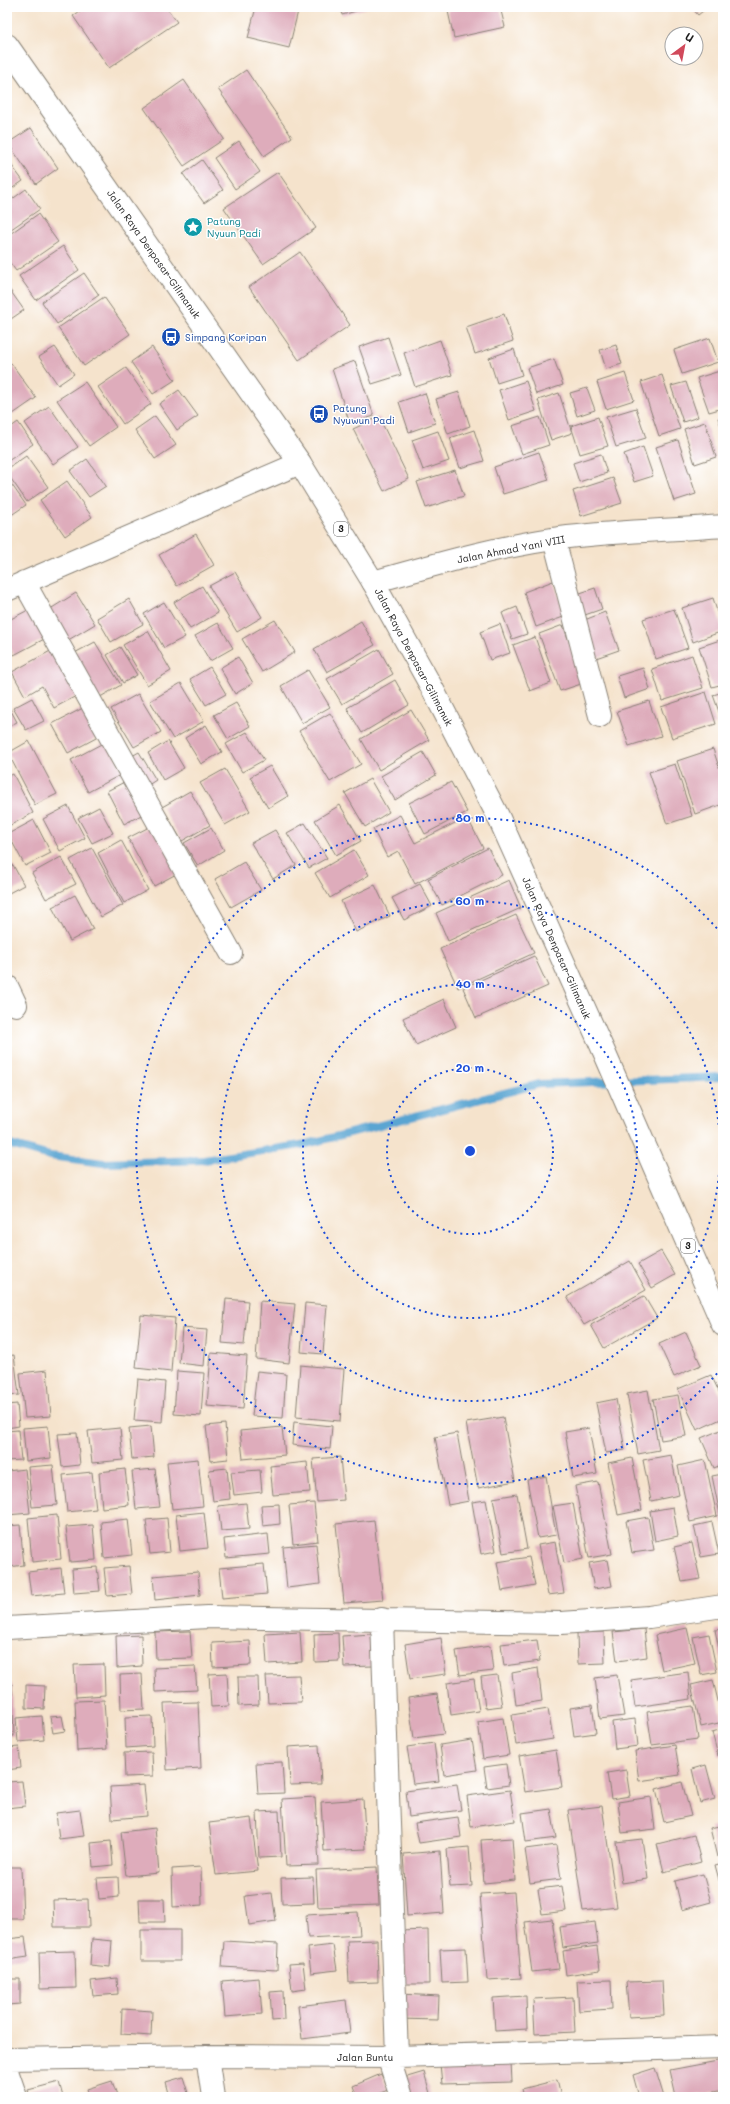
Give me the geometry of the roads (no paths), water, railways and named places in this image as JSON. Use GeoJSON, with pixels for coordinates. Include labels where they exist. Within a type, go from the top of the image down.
{"type":"FeatureCollection","features":[{"type":"Feature","properties":{"kind":"main road","name":"Jalan Raya Denpasar-Gilimanuk"},"geometry":{"type":"LineString","coordinates":[[7,45],[300,463],[373,582],[431,686],[498,816],[605,1054],[723,1325]]}},
{"type":"Feature","properties":{"kind":"main road"},"geometry":{"type":"LineString","coordinates":[[231,953],[11,588],[300,463]]}},
{"type":"Feature","properties":{"kind":"main road","name":"Jalan Ahmad Yani VIII"},"geometry":{"type":"LineString","coordinates":[[373,582],[512,546],[554,539],[723,526]]}},
{"type":"Feature","properties":{"kind":"main road"},"geometry":{"type":"LineString","coordinates":[[554,539],[600,716]]}},
{"type":"Feature","properties":{"kind":"main road"},"geometry":{"type":"LineString","coordinates":[[7,986],[16,1005]]}},
{"type":"Feature","properties":{"kind":"main road"},"geometry":{"type":"LineString","coordinates":[[7,1628],[208,1617],[561,1623],[649,1617],[723,1606]]}},
{"type":"Feature","properties":{"kind":"main road"},"geometry":{"type":"LineString","coordinates":[[382,1619],[393,2057],[401,2097]]}},
{"type":"Feature","properties":{"kind":"main road","name":"Jalan Buntu"},"geometry":{"type":"LineString","coordinates":[[7,2059],[207,2056],[393,2057],[723,2047]]}},
{"type":"Feature","properties":{"kind":"main road"},"geometry":{"type":"LineString","coordinates":[[207,2056],[213,2097]]}},
{"type":"Feature","properties":{"kind":"main road"},"geometry":{"type":"LineString","coordinates":[[7,2071],[16,2097]]}},
{"type":"Feature","properties":{"kind":"waterway"},"geometry":{"type":"LineString","coordinates":[[7,1144],[50,1156],[103,1163],[204,1160],[307,1144],[539,1084],[723,1077]]}},
{"type":"Feature","properties":{"kind":"place","name":"Patung Nyuun Padi"},"geometry":{"type":"Point","coordinates":[193,227]}},
{"type":"Feature","properties":{"kind":"place","name":"Simpang Koripan"},"geometry":{"type":"Point","coordinates":[171,337]}},
{"type":"Feature","properties":{"kind":"place","name":"Patung Nyuwun Padi"},"geometry":{"type":"Point","coordinates":[319,414]}}]}
